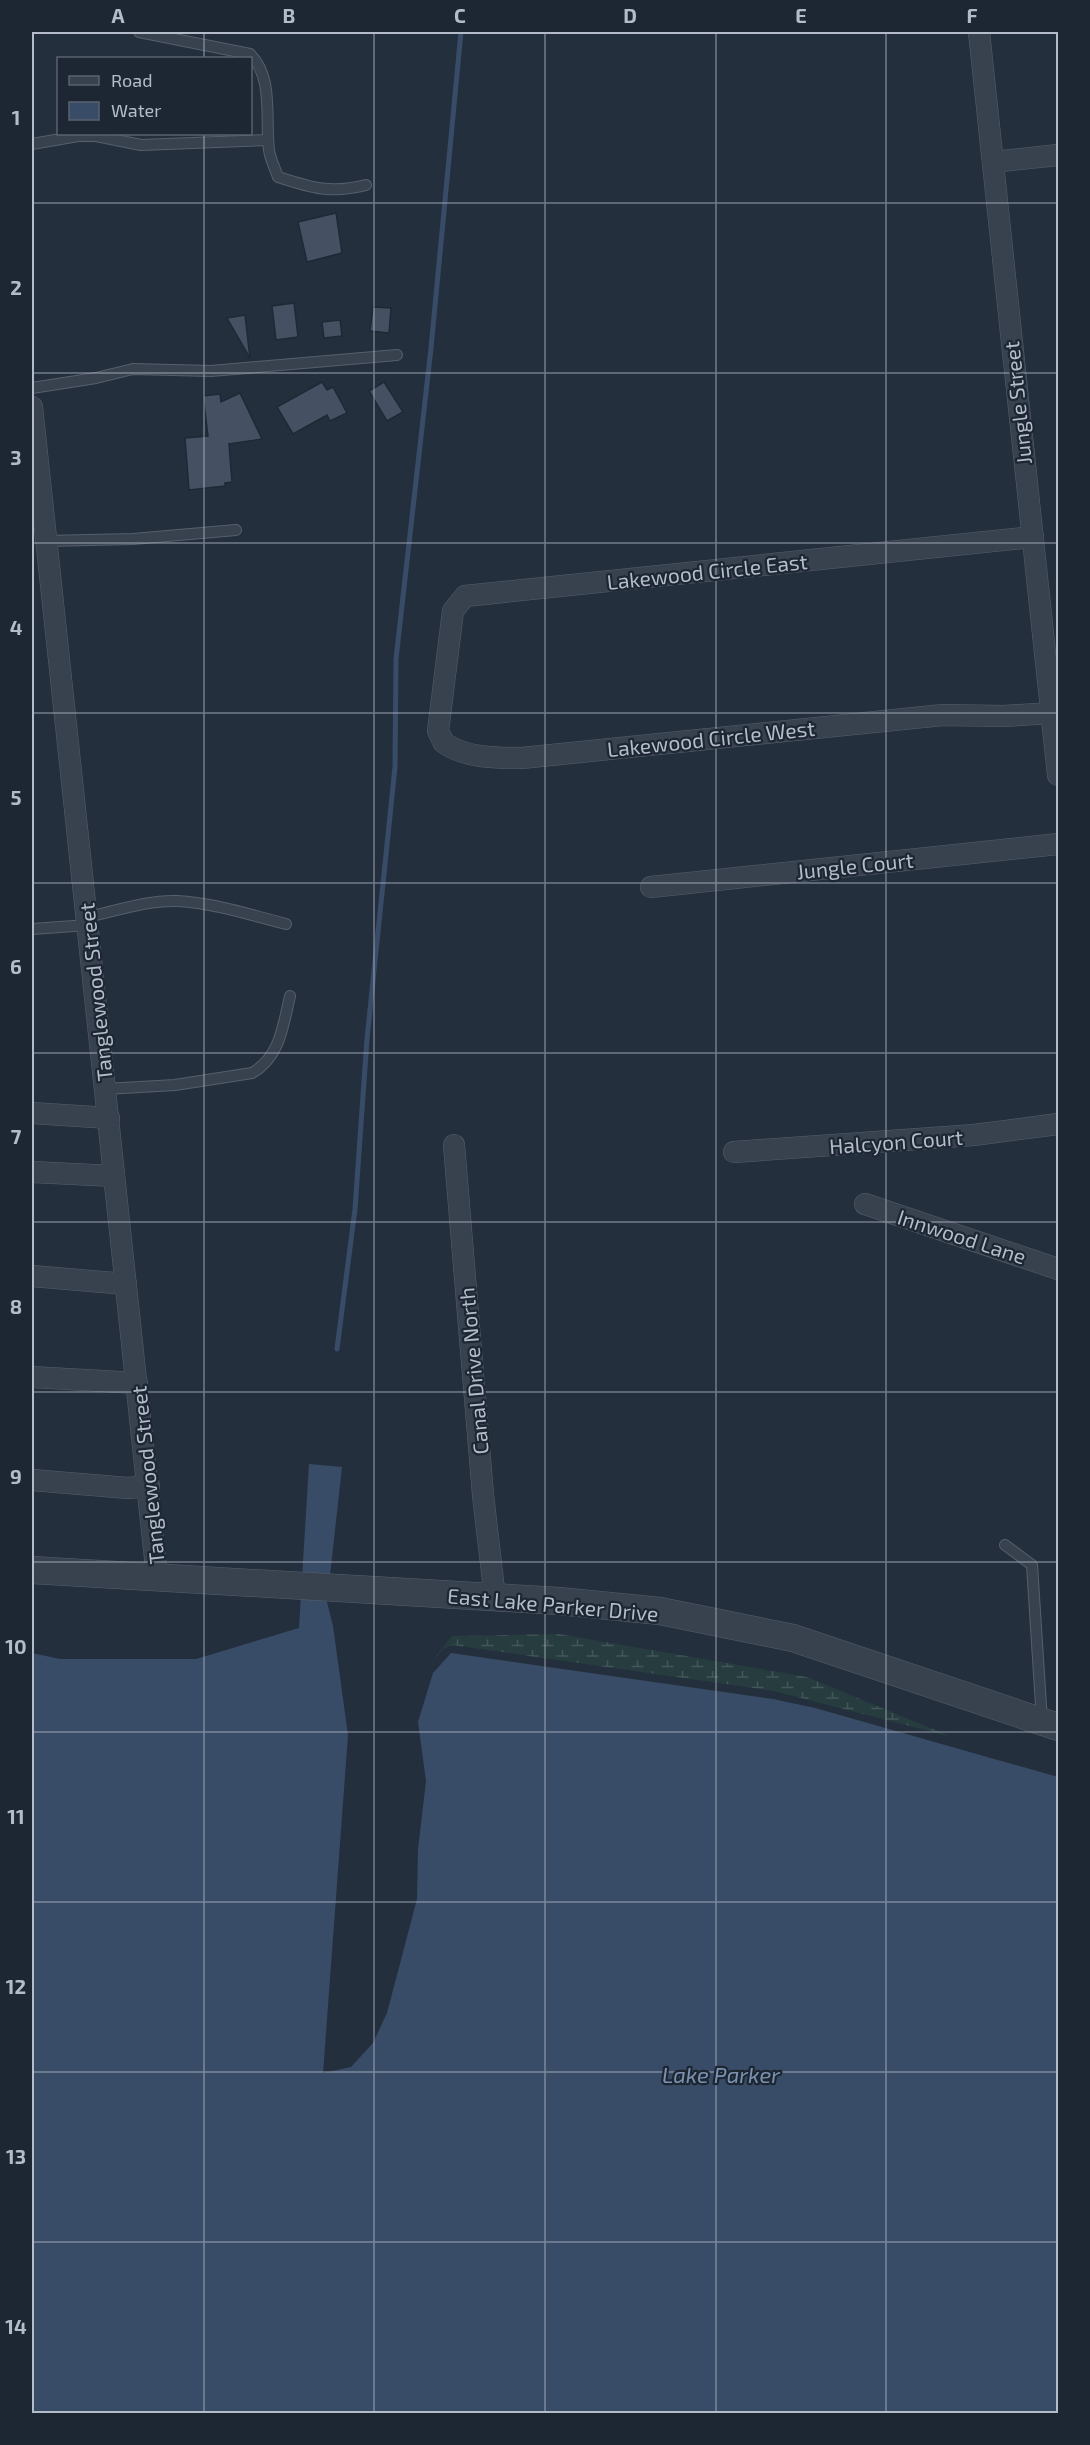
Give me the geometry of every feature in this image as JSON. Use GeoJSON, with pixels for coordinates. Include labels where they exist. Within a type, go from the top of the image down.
{"type":"FeatureCollection","features":[{"type":"Feature","properties":{"kind":"street","name":"Jungle Street"},"geometry":{"type":"LineString","coordinates":[[979,32],[1059,775]]}},
{"type":"Feature","properties":{"kind":"street"},"geometry":{"type":"LineString","coordinates":[[993,162],[1059,155]]}},
{"type":"Feature","properties":{"kind":"street","name":"Tanglewood Street"},"geometry":{"type":"LineString","coordinates":[[32,407],[158,1577]]}},
{"type":"Feature","properties":{"kind":"street","name":"Lakewood Circle East"},"geometry":{"type":"LineString","coordinates":[[445,674],[453,611],[465,596],[1033,537]]}},
{"type":"Feature","properties":{"kind":"street","name":"Lakewood Circle West"},"geometry":{"type":"LineString","coordinates":[[445,674],[438,731],[440,738],[444,743],[459,751],[496,758],[522,758],[943,715],[1004,716],[1052,713]]}},
{"type":"Feature","properties":{"kind":"street","name":"Jungle Court"},"geometry":{"type":"LineString","coordinates":[[651,887],[1059,844]]}},
{"type":"Feature","properties":{"kind":"street"},"geometry":{"type":"LineString","coordinates":[[32,1113],[109,1118]]}},
{"type":"Feature","properties":{"kind":"street","name":"Halcyon Court"},"geometry":{"type":"LineString","coordinates":[[734,1152],[974,1135],[1059,1124]]}},
{"type":"Feature","properties":{"kind":"street","name":"Canal Drive North"},"geometry":{"type":"LineString","coordinates":[[454,1144],[483,1495],[495,1598]]}},
{"type":"Feature","properties":{"kind":"street"},"geometry":{"type":"LineString","coordinates":[[32,1172],[114,1176]]}},
{"type":"Feature","properties":{"kind":"street","name":"Innwood Lane"},"geometry":{"type":"LineString","coordinates":[[865,1204],[1059,1269]]}},
{"type":"Feature","properties":{"kind":"street"},"geometry":{"type":"LineString","coordinates":[[32,1276],[126,1284]]}},
{"type":"Feature","properties":{"kind":"street"},"geometry":{"type":"LineString","coordinates":[[32,1377],[137,1383]]}},
{"type":"Feature","properties":{"kind":"street"},"geometry":{"type":"LineString","coordinates":[[32,1480],[128,1488],[149,1486]]}},
{"type":"Feature","properties":{"kind":"street","name":"East Lake Parker Drive"},"geometry":{"type":"LineString","coordinates":[[32,1570],[332,1587],[649,1610],[763,1631],[836,1651],[1050,1724]]}},
{"type":"Feature","properties":{"kind":"lane"},"geometry":{"type":"LineString","coordinates":[[139,32],[250,54],[260,64],[266,87],[269,153],[278,177],[324,190],[341,192],[366,185]]}},
{"type":"Feature","properties":{"kind":"lane"},"geometry":{"type":"LineString","coordinates":[[32,144],[78,136],[96,136],[141,145],[268,140]]}},
{"type":"Feature","properties":{"kind":"lane"},"geometry":{"type":"LineString","coordinates":[[32,388],[96,378],[133,369],[211,370],[397,355]]}},
{"type":"Feature","properties":{"kind":"lane"},"geometry":{"type":"LineString","coordinates":[[46,541],[133,539],[236,530]]}},
{"type":"Feature","properties":{"kind":"lane"},"geometry":{"type":"LineString","coordinates":[[32,929],[87,921],[128,907],[177,901],[210,906],[286,924]]}},
{"type":"Feature","properties":{"kind":"lane"},"geometry":{"type":"LineString","coordinates":[[105,1089],[175,1085],[252,1073],[261,1067],[273,1053],[280,1040],[290,996]]}},
{"type":"Feature","properties":{"kind":"lane"},"geometry":{"type":"LineString","coordinates":[[1005,1545],[1032,1565],[1050,1724]]}},
{"type":"Feature","properties":{"kind":"green space"},"geometry":{"type":"Polygon","coordinates":[[[559,1634],[807,1677],[952,1737],[774,1691],[453,1645],[444,1648],[431,1663],[452,1636],[559,1634]]]}},
{"type":"Feature","properties":{"kind":"water","name":"Lake Parker"},"geometry":{"type":"Polygon","coordinates":[[[309,1464],[342,1467],[327,1602],[333,1626],[348,1735],[323,2073],[351,2067],[373,2043],[387,2013],[417,1899],[418,1849],[426,1781],[418,1722],[433,1673],[451,1653],[773,1699],[815,1708],[1058,1777],[1058,2413],[32,2413],[32,1653],[60,1659],[196,1659],[299,1628],[309,1464]]]}},
{"type":"Feature","properties":{"kind":"building"},"geometry":{"type":"Polygon","coordinates":[[[336,213],[342,253],[307,262],[298,222],[336,213]]]}},
{"type":"Feature","properties":{"kind":"building"},"geometry":{"type":"Polygon","coordinates":[[[294,303],[298,337],[276,340],[272,306],[294,303]]]}},
{"type":"Feature","properties":{"kind":"building"},"geometry":{"type":"Polygon","coordinates":[[[373,307],[391,308],[389,333],[370,331],[373,307]]]}},
{"type":"Feature","properties":{"kind":"building"},"geometry":{"type":"Polygon","coordinates":[[[245,315],[250,358],[227,318],[245,315]]]}},
{"type":"Feature","properties":{"kind":"building"},"geometry":{"type":"Polygon","coordinates":[[[340,320],[342,336],[324,338],[322,322],[340,320]]]}},
{"type":"Feature","properties":{"kind":"building"},"geometry":{"type":"Polygon","coordinates":[[[322,382],[327,390],[333,387],[347,413],[330,421],[327,415],[293,434],[277,407],[322,382]]]}},
{"type":"Feature","properties":{"kind":"building"},"geometry":{"type":"Polygon","coordinates":[[[384,382],[403,412],[387,421],[369,391],[384,382]]]}},
{"type":"Feature","properties":{"kind":"building"},"geometry":{"type":"Polygon","coordinates":[[[240,393],[262,439],[229,444],[232,482],[225,483],[225,486],[189,490],[185,438],[208,436],[203,396],[220,394],[221,402],[240,393]]]}},
{"type":"Feature","properties":{"kind":"waterway"},"geometry":{"type":"LineString","coordinates":[[337,1349],[355,1209],[367,1039],[395,767],[396,659],[431,348],[461,32]]}}]}
